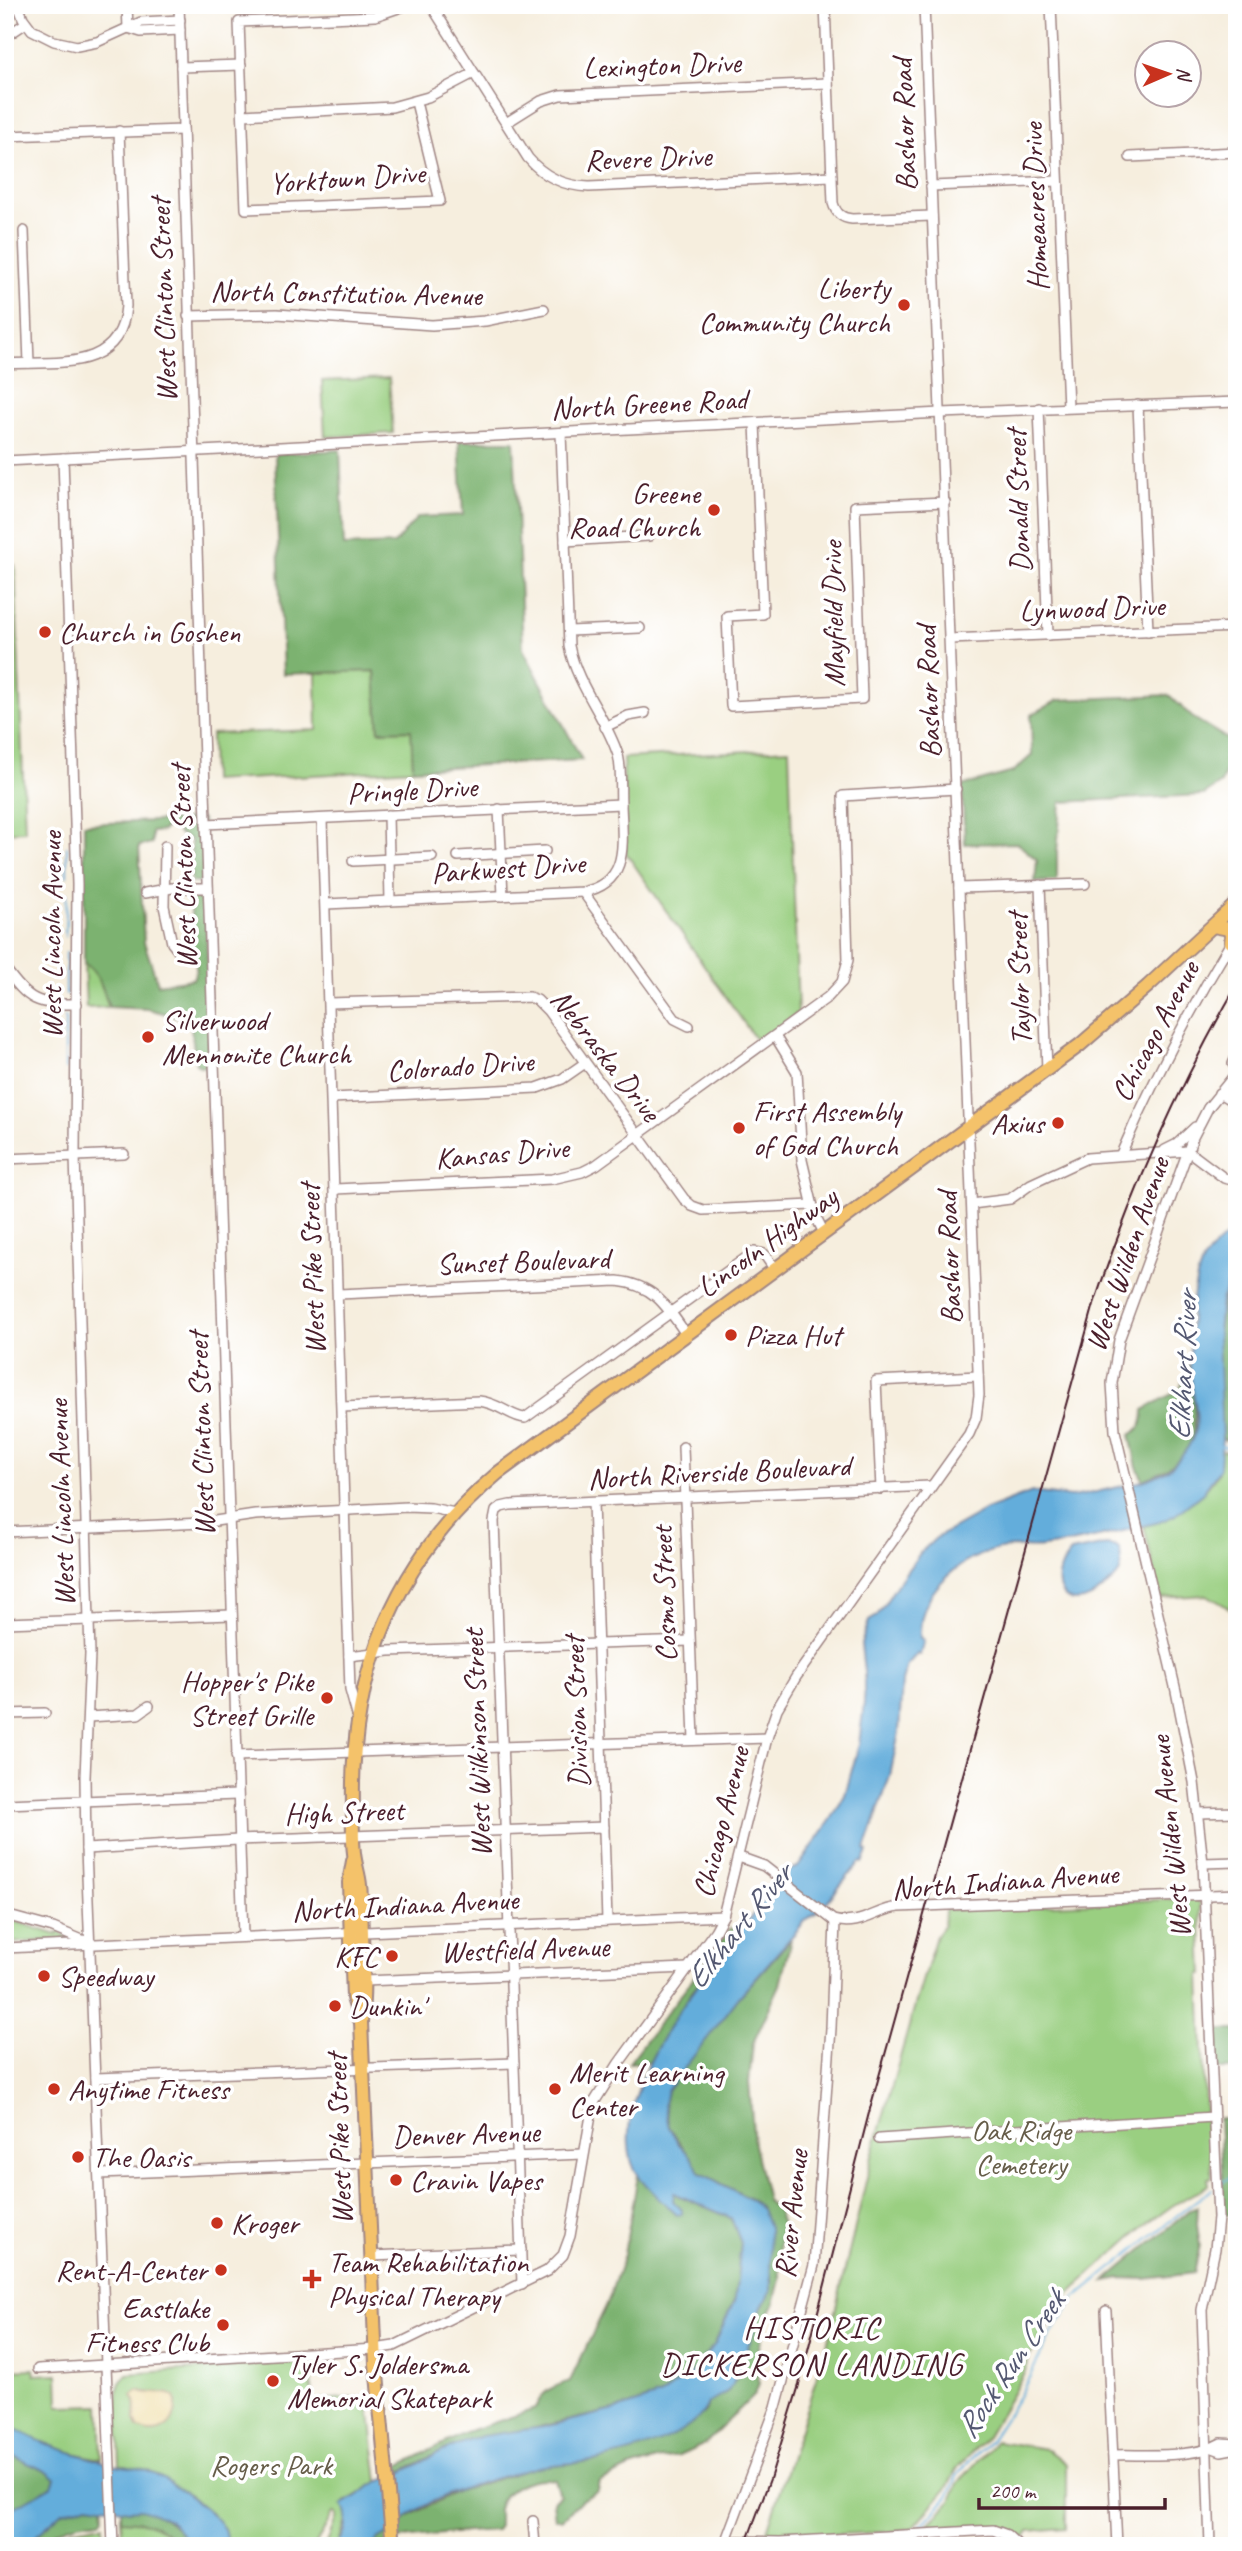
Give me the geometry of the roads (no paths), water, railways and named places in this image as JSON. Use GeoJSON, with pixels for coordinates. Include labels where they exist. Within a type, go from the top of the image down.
{"type":"FeatureCollection","features":[{"type":"Feature","properties":{"kind":"highway","name":"Lincoln Highway"},"geometry":{"type":"LineString","coordinates":[[374,1654],[390,1613],[421,1556],[455,1513],[498,1473],[1047,1070],[1112,1018],[1237,903]]}},
{"type":"Feature","properties":{"kind":"highway"},"geometry":{"type":"LineString","coordinates":[[1213,926],[1229,929],[1234,937]]}},
{"type":"Feature","properties":{"kind":"highway","name":"West Pike Street"},"geometry":{"type":"LineString","coordinates":[[361,2022],[353,1998],[360,1883],[353,1837],[353,1752],[358,1715],[374,1654]]}},
{"type":"Feature","properties":{"kind":"highway","name":"West Pike Street"},"geometry":{"type":"LineString","coordinates":[[356,1932],[364,1981],[361,2022],[375,2350],[393,2543]]}},
{"type":"Feature","properties":{"kind":"street"},"geometry":{"type":"LineString","coordinates":[[18,5],[26,23],[40,35],[76,46],[97,42],[128,28],[141,32],[180,25]]}},
{"type":"Feature","properties":{"kind":"street"},"geometry":{"type":"LineString","coordinates":[[127,5],[128,28]]}},
{"type":"Feature","properties":{"kind":"street","name":"West Clinton Street"},"geometry":{"type":"LineString","coordinates":[[179,5],[243,1937]]}},
{"type":"Feature","properties":{"kind":"street"},"geometry":{"type":"LineString","coordinates":[[407,5],[374,16],[240,22],[243,115],[372,110],[416,102],[442,92],[474,74]]}},
{"type":"Feature","properties":{"kind":"street","name":"Revere Drive"},"geometry":{"type":"LineString","coordinates":[[431,5],[528,158],[540,171],[556,180],[575,186],[832,176]]}},
{"type":"Feature","properties":{"kind":"street"},"geometry":{"type":"LineString","coordinates":[[825,5],[833,203],[838,214],[852,219],[932,215]]}},
{"type":"Feature","properties":{"kind":"street","name":"Bashor Road"},"geometry":{"type":"LineString","coordinates":[[924,5],[978,1376]]}},
{"type":"Feature","properties":{"kind":"street","name":"Homeacres Drive"},"geometry":{"type":"LineString","coordinates":[[1051,5],[1068,407]]}},
{"type":"Feature","properties":{"kind":"street"},"geometry":{"type":"LineString","coordinates":[[5,37],[26,23]]}},
{"type":"Feature","properties":{"kind":"street"},"geometry":{"type":"LineString","coordinates":[[181,67],[241,65]]}},
{"type":"Feature","properties":{"kind":"street","name":"Lexington Drive"},"geometry":{"type":"LineString","coordinates":[[506,123],[541,101],[560,95],[828,83]]}},
{"type":"Feature","properties":{"kind":"street","name":"Yorktown Drive"},"geometry":{"type":"LineString","coordinates":[[243,115],[246,209],[440,201],[416,102]]}},
{"type":"Feature","properties":{"kind":"street"},"geometry":{"type":"LineString","coordinates":[[5,364],[86,359],[104,351],[116,340],[124,325],[127,306],[120,131]]}},
{"type":"Feature","properties":{"kind":"street"},"geometry":{"type":"LineString","coordinates":[[5,136],[183,131]]}},
{"type":"Feature","properties":{"kind":"street"},"geometry":{"type":"LineString","coordinates":[[1130,157],[1237,152]]}},
{"type":"Feature","properties":{"kind":"street"},"geometry":{"type":"LineString","coordinates":[[931,186],[1058,181]]}},
{"type":"Feature","properties":{"kind":"street"},"geometry":{"type":"LineString","coordinates":[[24,231],[29,363]]}},
{"type":"Feature","properties":{"kind":"street","name":"North Constitution Avenue"},"geometry":{"type":"LineString","coordinates":[[188,316],[277,314],[432,325],[499,319],[544,309]]}},
{"type":"Feature","properties":{"kind":"street","name":"North Greene Road"},"geometry":{"type":"LineString","coordinates":[[5,461],[1039,408],[1237,401]]}},
{"type":"Feature","properties":{"kind":"street"},"geometry":{"type":"LineString","coordinates":[[1138,405],[1148,631]]}},
{"type":"Feature","properties":{"kind":"street","name":"Donald Street"},"geometry":{"type":"LineString","coordinates":[[1039,408],[1048,635]]}},
{"type":"Feature","properties":{"kind":"street","name":"Mayfield Drive"},"geometry":{"type":"LineString","coordinates":[[755,423],[763,614],[727,616],[731,706],[862,699],[855,506],[945,502]]}},
{"type":"Feature","properties":{"kind":"street","name":"Parkwest Drive"},"geometry":{"type":"LineString","coordinates":[[326,904],[583,892],[593,890],[608,881],[620,865],[622,849],[619,761],[572,659],[562,433]]}},
{"type":"Feature","properties":{"kind":"street","name":"West Lincoln Avenue"},"geometry":{"type":"LineString","coordinates":[[63,458],[75,782],[75,1156],[89,1620],[86,1849],[113,2546]]}},
{"type":"Feature","properties":{"kind":"street"},"geometry":{"type":"LineString","coordinates":[[565,541],[649,536]]}},
{"type":"Feature","properties":{"kind":"street","name":"Lynwood Drive"},"geometry":{"type":"LineString","coordinates":[[950,639],[1237,627]]}},
{"type":"Feature","properties":{"kind":"street"},"geometry":{"type":"LineString","coordinates":[[569,631],[640,628]]}},
{"type":"Feature","properties":{"kind":"street"},"geometry":{"type":"LineString","coordinates":[[605,727],[628,716],[646,713]]}},
{"type":"Feature","properties":{"kind":"street","name":"Kansas Drive"},"geometry":{"type":"LineString","coordinates":[[335,1189],[552,1179],[596,1166],[828,997],[842,982],[848,960],[843,796],[956,789]]}},
{"type":"Feature","properties":{"kind":"street","name":"Pringle Drive"},"geometry":{"type":"LineString","coordinates":[[206,824],[621,804]]}},
{"type":"Feature","properties":{"kind":"street"},"geometry":{"type":"LineString","coordinates":[[499,809],[503,896]]}},
{"type":"Feature","properties":{"kind":"street"},"geometry":{"type":"LineString","coordinates":[[388,815],[390,901]]}},
{"type":"Feature","properties":{"kind":"street","name":"West Pike Street"},"geometry":{"type":"LineString","coordinates":[[322,820],[350,1690],[358,1715]]}},
{"type":"Feature","properties":{"kind":"street"},"geometry":{"type":"LineString","coordinates":[[165,846],[163,889],[170,939],[183,957]]}},
{"type":"Feature","properties":{"kind":"street"},"geometry":{"type":"LineString","coordinates":[[458,856],[545,851]]}},
{"type":"Feature","properties":{"kind":"street"},"geometry":{"type":"LineString","coordinates":[[353,861],[432,857]]}},
{"type":"Feature","properties":{"kind":"street"},"geometry":{"type":"LineString","coordinates":[[960,888],[1085,884]]}},
{"type":"Feature","properties":{"kind":"street","name":"Taylor Street"},"geometry":{"type":"LineString","coordinates":[[1040,886],[1047,1070]]}},
{"type":"Feature","properties":{"kind":"street"},"geometry":{"type":"LineString","coordinates":[[145,893],[163,889],[208,888]]}},
{"type":"Feature","properties":{"kind":"street"},"geometry":{"type":"LineString","coordinates":[[583,892],[676,1019],[689,1026]]}},
{"type":"Feature","properties":{"kind":"street","name":"Chicago Avenue"},"geometry":{"type":"LineString","coordinates":[[1121,1154],[1143,1104],[1188,1017],[1234,937]]}},
{"type":"Feature","properties":{"kind":"street"},"geometry":{"type":"LineString","coordinates":[[5,968],[19,988],[31,999],[49,1004],[77,1004]]}},
{"type":"Feature","properties":{"kind":"street","name":"Nebraska Drive"},"geometry":{"type":"LineString","coordinates":[[329,1003],[529,997],[537,1000],[548,1011],[684,1199],[692,1206],[703,1210],[812,1205]]}},
{"type":"Feature","properties":{"kind":"street"},"geometry":{"type":"LineString","coordinates":[[775,1036],[797,1072],[800,1148],[812,1205],[824,1233]]}},
{"type":"Feature","properties":{"kind":"street"},"geometry":{"type":"LineString","coordinates":[[1237,1055],[1233,1064],[1237,1071]]}},
{"type":"Feature","properties":{"kind":"street","name":"Colorado Drive"},"geometry":{"type":"LineString","coordinates":[[332,1098],[524,1090],[562,1079],[585,1063]]}},
{"type":"Feature","properties":{"kind":"street","name":"West Wilden Avenue"},"geometry":{"type":"LineString","coordinates":[[1210,2546],[1210,2449],[1202,2310],[1217,2235],[1217,2197],[1203,1863],[1186,1736],[1124,1471],[1112,1405],[1112,1383],[1116,1352],[1132,1302],[1188,1150],[1201,1121],[1237,1071]]}},
{"type":"Feature","properties":{"kind":"street"},"geometry":{"type":"LineString","coordinates":[[1219,1093],[1237,1104]]}},
{"type":"Feature","properties":{"kind":"street"},"geometry":{"type":"LineString","coordinates":[[1163,1152],[1177,1144],[1201,1121]]}},
{"type":"Feature","properties":{"kind":"street"},"geometry":{"type":"LineString","coordinates":[[972,1204],[1010,1199],[1031,1184],[1079,1160],[1121,1154],[1188,1150],[1224,1178],[1237,1181]]}},
{"type":"Feature","properties":{"kind":"street"},"geometry":{"type":"LineString","coordinates":[[5,1159],[124,1154]]}},
{"type":"Feature","properties":{"kind":"street"},"geometry":{"type":"LineString","coordinates":[[342,1407],[479,1401],[497,1405],[519,1418],[525,1418],[754,1252],[764,1254],[775,1269]]}},
{"type":"Feature","properties":{"kind":"street","name":"Sunset Boulevard"},"geometry":{"type":"LineString","coordinates":[[339,1294],[617,1281],[645,1287],[661,1300],[686,1334]]}},
{"type":"Feature","properties":{"kind":"street"},"geometry":{"type":"LineString","coordinates":[[881,1489],[876,1381],[978,1376]]}},
{"type":"Feature","properties":{"kind":"street","name":"Chicago Avenue"},"geometry":{"type":"LineString","coordinates":[[38,2369],[375,2350],[394,2346],[522,2284],[557,2263],[567,2247],[590,2116],[600,2092],[723,1916],[767,1738],[786,1692],[973,1427],[979,1408],[978,1376]]}},
{"type":"Feature","properties":{"kind":"street","name":"Cosmo Street"},"geometry":{"type":"LineString","coordinates":[[684,1447],[694,1740]]}},
{"type":"Feature","properties":{"kind":"street","name":"North Riverside Boulevard"},"geometry":{"type":"LineString","coordinates":[[510,1505],[930,1486]]}},
{"type":"Feature","properties":{"kind":"street","name":"Division Street"},"geometry":{"type":"LineString","coordinates":[[593,1502],[607,1921]]}},
{"type":"Feature","properties":{"kind":"street","name":"West Wilkinson Street"},"geometry":{"type":"LineString","coordinates":[[510,1505],[498,1508],[495,1515],[522,2284]]}},
{"type":"Feature","properties":{"kind":"street"},"geometry":{"type":"LineString","coordinates":[[5,1532],[202,1524],[255,1515],[422,1507],[455,1513]]}},
{"type":"Feature","properties":{"kind":"street"},"geometry":{"type":"LineString","coordinates":[[5,1623],[232,1615]]}},
{"type":"Feature","properties":{"kind":"street"},"geometry":{"type":"LineString","coordinates":[[349,1656],[499,1647],[690,1641]]}},
{"type":"Feature","properties":{"kind":"street"},"geometry":{"type":"LineString","coordinates":[[88,1717],[138,1714],[149,1706]]}},
{"type":"Feature","properties":{"kind":"street"},"geometry":{"type":"LineString","coordinates":[[5,1714],[45,1713]]}},
{"type":"Feature","properties":{"kind":"street"},"geometry":{"type":"LineString","coordinates":[[236,1756],[767,1738]]}},
{"type":"Feature","properties":{"kind":"street"},"geometry":{"type":"LineString","coordinates":[[5,1804],[237,1794]]}},
{"type":"Feature","properties":{"kind":"street"},"geometry":{"type":"LineString","coordinates":[[1198,1814],[1237,1812]]}},
{"type":"Feature","properties":{"kind":"street","name":"High Street"},"geometry":{"type":"LineString","coordinates":[[86,1849],[238,1840],[604,1827]]}},
{"type":"Feature","properties":{"kind":"street"},"geometry":{"type":"LineString","coordinates":[[739,1857],[759,1863],[835,1921]]}},
{"type":"Feature","properties":{"kind":"street"},"geometry":{"type":"LineString","coordinates":[[1203,1863],[1237,1862]]}},
{"type":"Feature","properties":{"kind":"street","name":"North Indiana Avenue"},"geometry":{"type":"LineString","coordinates":[[835,1921],[858,1921],[899,1906],[1237,1894]]}},
{"type":"Feature","properties":{"kind":"street"},"geometry":{"type":"LineString","coordinates":[[5,1915],[53,1928],[89,1943]]}},
{"type":"Feature","properties":{"kind":"street","name":"North Indiana Avenue"},"geometry":{"type":"LineString","coordinates":[[5,1947],[723,1916]]}},
{"type":"Feature","properties":{"kind":"street","name":"River Avenue"},"geometry":{"type":"LineString","coordinates":[[725,2543],[776,2407],[814,2265],[831,2039],[835,1921]]}},
{"type":"Feature","properties":{"kind":"street","name":"Westfield Avenue"},"geometry":{"type":"LineString","coordinates":[[364,1981],[688,1968]]}},
{"type":"Feature","properties":{"kind":"street"},"geometry":{"type":"LineString","coordinates":[[95,2078],[514,2063]]}},
{"type":"Feature","properties":{"kind":"street"},"geometry":{"type":"LineString","coordinates":[[879,2139],[1213,2117]]}},
{"type":"Feature","properties":{"kind":"street","name":"Denver Avenue"},"geometry":{"type":"LineString","coordinates":[[99,2174],[583,2154]]}},
{"type":"Feature","properties":{"kind":"street"},"geometry":{"type":"LineString","coordinates":[[371,2256],[521,2250]]}},
{"type":"Feature","properties":{"kind":"street"},"geometry":{"type":"LineString","coordinates":[[1106,2311],[1117,2546]]}},
{"type":"Feature","properties":{"kind":"street"},"geometry":{"type":"LineString","coordinates":[[1113,2455],[1210,2449],[1221,2442],[1237,2446]]}},
{"type":"Feature","properties":{"kind":"street"},"geometry":{"type":"LineString","coordinates":[[533,2521],[535,2546]]}},
{"type":"Feature","properties":{"kind":"street"},"geometry":{"type":"LineString","coordinates":[[711,2546],[725,2543],[993,2530],[1007,2535],[1019,2546]]}},
{"type":"Feature","properties":{"kind":"water"},"geometry":{"type":"Polygon","coordinates":[[[1237,1228],[1237,1262],[1221,1300],[1218,1333],[1222,1439],[1220,1468],[1203,1493],[1174,1516],[1160,1522],[1072,1543],[1010,1547],[988,1552],[972,1559],[945,1578],[926,1605],[921,1621],[920,1638],[924,1640],[920,1655],[917,1654],[907,1665],[902,1681],[899,1732],[890,1776],[863,1863],[860,1862],[821,1909],[806,1920],[740,1996],[667,2091],[664,2104],[669,2127],[679,2144],[701,2173],[748,2198],[762,2209],[769,2228],[771,2290],[762,2307],[737,2377],[728,2391],[708,2403],[691,2425],[660,2442],[611,2457],[542,2466],[485,2481],[422,2507],[372,2546],[338,2546],[346,2525],[342,2505],[378,2482],[451,2447],[482,2436],[543,2427],[623,2408],[661,2395],[690,2374],[715,2344],[735,2299],[741,2243],[731,2218],[674,2193],[673,2201],[682,2210],[682,2214],[677,2215],[645,2184],[635,2170],[629,2128],[638,2089],[681,2008],[789,1870],[798,1867],[845,1795],[859,1744],[864,1703],[861,1644],[869,1621],[877,1616],[921,1552],[936,1538],[986,1510],[1032,1492],[1071,1497],[1134,1483],[1162,1473],[1184,1453],[1192,1440],[1197,1422],[1190,1357],[1192,1304],[1198,1274],[1206,1257],[1237,1228]]]}},
{"type":"Feature","properties":{"kind":"water"},"geometry":{"type":"Polygon","coordinates":[[[1106,1545],[1117,1547],[1120,1551],[1119,1573],[1091,1597],[1079,1601],[1069,1600],[1059,1586],[1059,1576],[1071,1552],[1106,1545]]]}},
{"type":"Feature","properties":{"kind":"water"},"geometry":{"type":"Polygon","coordinates":[[[5,2421],[58,2448],[115,2465],[143,2470],[166,2481],[212,2514],[224,2530],[227,2546],[193,2546],[169,2520],[141,2509],[129,2510],[88,2504],[63,2512],[25,2546],[5,2546],[5,2513],[52,2486],[55,2478],[46,2471],[5,2453],[5,2421]]]}},
{"type":"Feature","properties":{"kind":"waterway"},"geometry":{"type":"LineString","coordinates":[[67,847],[67,876]]}},
{"type":"Feature","properties":{"kind":"waterway"},"geometry":{"type":"LineString","coordinates":[[65,937],[67,894]]}},
{"type":"Feature","properties":{"kind":"waterway"},"geometry":{"type":"LineString","coordinates":[[66,952],[66,995]]}},
{"type":"Feature","properties":{"kind":"waterway"},"geometry":{"type":"LineString","coordinates":[[65,1017],[65,1069]]}},
{"type":"Feature","properties":{"kind":"waterway","name":"Rock Run Creek"},"geometry":{"type":"LineString","coordinates":[[1221,1446],[1237,1449]]}},
{"type":"Feature","properties":{"kind":"waterway","name":"Rock Run Creek"},"geometry":{"type":"LineString","coordinates":[[1220,2184],[1237,2172]]}},
{"type":"Feature","properties":{"kind":"waterway","name":"Rock Run Creek"},"geometry":{"type":"LineString","coordinates":[[916,2531],[948,2497],[957,2476],[966,2465],[991,2440],[1020,2395],[1053,2331],[1076,2297],[1212,2189]]}},
{"type":"Feature","properties":{"kind":"waterway","name":"Rock Run Creek"},"geometry":{"type":"LineString","coordinates":[[904,2546],[911,2539]]}},
{"type":"Feature","properties":{"kind":"railway"},"geometry":{"type":"LineString","coordinates":[[745,2546],[770,2479],[799,2385],[871,2105],[1094,1304],[1157,1141],[1195,1062],[1237,985]]}},
{"type":"Feature","properties":{"kind":"place","name":"Liberty Community Church"},"geometry":{"type":"Point","coordinates":[904,305]}},
{"type":"Feature","properties":{"kind":"place","name":"Greene Road Church"},"geometry":{"type":"Point","coordinates":[714,510]}},
{"type":"Feature","properties":{"kind":"place","name":"Church in Goshen"},"geometry":{"type":"Point","coordinates":[45,632]}},
{"type":"Feature","properties":{"kind":"place","name":"Silverwood Mennonite Church"},"geometry":{"type":"Point","coordinates":[148,1037]}},
{"type":"Feature","properties":{"kind":"place","name":"Axius"},"geometry":{"type":"Point","coordinates":[1058,1123]}},
{"type":"Feature","properties":{"kind":"place","name":"First Assembly of God Church"},"geometry":{"type":"Point","coordinates":[739,1128]}},
{"type":"Feature","properties":{"kind":"place","name":"Pizza Hut"},"geometry":{"type":"Point","coordinates":[731,1335]}},
{"type":"Feature","properties":{"kind":"place","name":"Hopper's Pike Street Grille"},"geometry":{"type":"Point","coordinates":[327,1698]}},
{"type":"Feature","properties":{"kind":"place","name":"KFC"},"geometry":{"type":"Point","coordinates":[392,1956]}},
{"type":"Feature","properties":{"kind":"place","name":"Speedway"},"geometry":{"type":"Point","coordinates":[44,1976]}},
{"type":"Feature","properties":{"kind":"place","name":"Dunkin'"},"geometry":{"type":"Point","coordinates":[335,2006]}},
{"type":"Feature","properties":{"kind":"place","name":"Anytime Fitness"},"geometry":{"type":"Point","coordinates":[54,2089]}},
{"type":"Feature","properties":{"kind":"place","name":"Merit Learning Center"},"geometry":{"type":"Point","coordinates":[555,2089]}},
{"type":"Feature","properties":{"kind":"place","name":"The Oasis"},"geometry":{"type":"Point","coordinates":[78,2157]}},
{"type":"Feature","properties":{"kind":"place","name":"Cravin Vapes"},"geometry":{"type":"Point","coordinates":[396,2180]}},
{"type":"Feature","properties":{"kind":"place","name":"Kroger"},"geometry":{"type":"Point","coordinates":[217,2223]}},
{"type":"Feature","properties":{"kind":"place","name":"Rent-A-Center"},"geometry":{"type":"Point","coordinates":[221,2270]}},
{"type":"Feature","properties":{"kind":"place","name":"Team Rehabilitation Physical Therapy"},"geometry":{"type":"Point","coordinates":[312,2279]}},
{"type":"Feature","properties":{"kind":"place","name":"Eastlake Fitness Club"},"geometry":{"type":"Point","coordinates":[223,2325]}},
{"type":"Feature","properties":{"kind":"place","name":"Tyler S. Joldersma Memorial Skatepark"},"geometry":{"type":"Point","coordinates":[273,2381]}},
{"type":"Feature","properties":{"kind":"district","name":"HISTORIC DICKERSON LANDING"},"geometry":{"type":"Point","coordinates":[812,2346]}},
{"type":"Feature","properties":{"kind":"water label","name":"Elkhart River"},"geometry":{"type":"Point","coordinates":[1182,1366]}},
{"type":"Feature","properties":{"kind":"water label","name":"Elkhart River"},"geometry":{"type":"Point","coordinates":[738,1926]}},
{"type":"Feature","properties":{"kind":"park label","name":"Oak Ridge Cemetery"},"geometry":{"type":"Point","coordinates":[1021,2147]}},
{"type":"Feature","properties":{"kind":"park label","name":"Rogers Park"},"geometry":{"type":"Point","coordinates":[271,2465]}}]}
